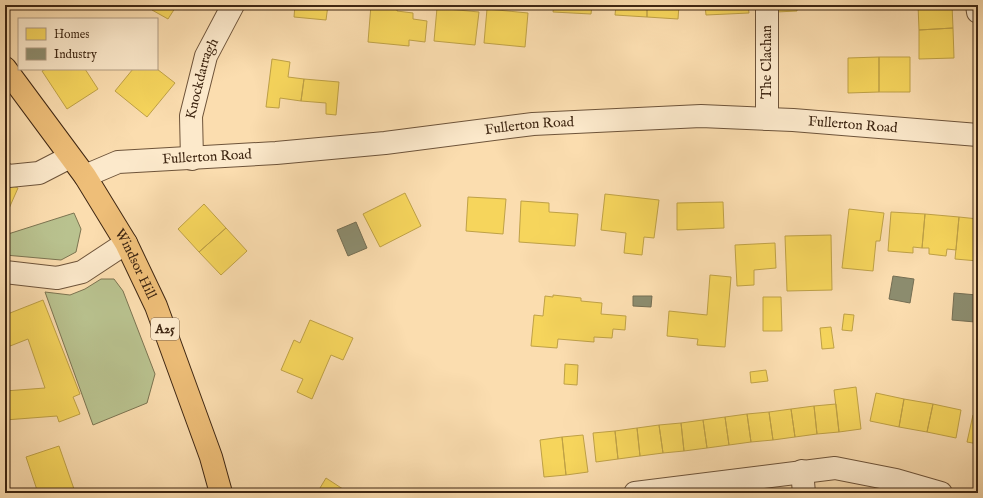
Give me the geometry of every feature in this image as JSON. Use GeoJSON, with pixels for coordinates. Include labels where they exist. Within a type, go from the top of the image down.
{"type":"FeatureCollection","features":[{"type":"Feature","properties":{"kind":"main road","name":"A25"},"geometry":{"type":"LineString","coordinates":[[5,68],[84,176]]}},
{"type":"Feature","properties":{"kind":"main road","name":"Windsor Hill"},"geometry":{"type":"LineString","coordinates":[[84,176],[126,243],[156,306],[211,457],[222,493]]}},
{"type":"Feature","properties":{"kind":"street","name":"Knockdarragh"},"geometry":{"type":"LineString","coordinates":[[192,158],[191,116],[206,56],[233,5]]}},
{"type":"Feature","properties":{"kind":"street","name":"The Clachan"},"geometry":{"type":"LineString","coordinates":[[767,5],[767,119]]}},
{"type":"Feature","properties":{"kind":"street"},"geometry":{"type":"LineString","coordinates":[[977,5],[978,12]]}},
{"type":"Feature","properties":{"kind":"street","name":"Fullerton Road"},"geometry":{"type":"LineString","coordinates":[[84,176],[118,162],[192,158],[385,143],[533,124],[701,116],[767,119],[978,135]]}},
{"type":"Feature","properties":{"kind":"street"},"geometry":{"type":"LineString","coordinates":[[5,174],[9,176],[39,173],[70,157]]}},
{"type":"Feature","properties":{"kind":"street"},"geometry":{"type":"LineString","coordinates":[[5,272],[57,278],[82,272],[126,243]]}},
{"type":"Feature","properties":{"kind":"street"},"geometry":{"type":"LineString","coordinates":[[635,493],[835,468],[896,480],[941,493]]}},
{"type":"Feature","properties":{"kind":"street"},"geometry":{"type":"LineString","coordinates":[[802,471],[804,493]]}},
{"type":"Feature","properties":{"kind":"green space"},"geometry":{"type":"Polygon","coordinates":[[[74,213],[81,229],[76,252],[61,260],[5,255],[5,235],[74,213]]]}},
{"type":"Feature","properties":{"kind":"green space"},"geometry":{"type":"Polygon","coordinates":[[[101,279],[114,279],[123,291],[155,374],[147,403],[93,425],[45,292],[70,295],[85,289],[101,279]]]}},
{"type":"Feature","properties":{"kind":"building: Homes"},"geometry":{"type":"Polygon","coordinates":[[[155,5],[177,5],[168,19],[152,10],[155,5]]]}},
{"type":"Feature","properties":{"kind":"building: Homes"},"geometry":{"type":"Polygon","coordinates":[[[295,5],[328,5],[326,20],[294,17],[295,5]]]}},
{"type":"Feature","properties":{"kind":"building: Homes"},"geometry":{"type":"Polygon","coordinates":[[[371,5],[397,5],[397,11],[413,13],[413,19],[427,21],[425,42],[409,40],[409,46],[368,42],[371,5]]]}},
{"type":"Feature","properties":{"kind":"building: Homes"},"geometry":{"type":"Polygon","coordinates":[[[554,5],[592,5],[591,14],[553,12],[554,5]]]}},
{"type":"Feature","properties":{"kind":"building: Homes"},"geometry":{"type":"Polygon","coordinates":[[[616,5],[647,5],[647,17],[615,15],[616,5]]]}},
{"type":"Feature","properties":{"kind":"building: Homes"},"geometry":{"type":"Polygon","coordinates":[[[647,5],[679,5],[678,19],[647,17],[647,5]]]}},
{"type":"Feature","properties":{"kind":"building: Homes"},"geometry":{"type":"Polygon","coordinates":[[[705,5],[748,5],[749,13],[706,15],[705,5]]]}},
{"type":"Feature","properties":{"kind":"building: Homes"},"geometry":{"type":"Polygon","coordinates":[[[776,5],[797,5],[797,11],[776,12],[776,5]]]}},
{"type":"Feature","properties":{"kind":"building: Homes"},"geometry":{"type":"Polygon","coordinates":[[[918,5],[952,5],[953,28],[919,30],[918,5]]]}},
{"type":"Feature","properties":{"kind":"building: Homes"},"geometry":{"type":"Polygon","coordinates":[[[437,8],[479,12],[475,45],[434,41],[437,8]]]}},
{"type":"Feature","properties":{"kind":"building: Homes"},"geometry":{"type":"Polygon","coordinates":[[[487,9],[528,13],[525,47],[484,43],[487,9]]]}},
{"type":"Feature","properties":{"kind":"building: Homes"},"geometry":{"type":"Polygon","coordinates":[[[953,28],[954,58],[919,59],[919,30],[953,28]]]}},
{"type":"Feature","properties":{"kind":"building: Homes"},"geometry":{"type":"Polygon","coordinates":[[[879,57],[879,92],[848,93],[848,58],[879,57]]]}},
{"type":"Feature","properties":{"kind":"building: Homes"},"geometry":{"type":"Polygon","coordinates":[[[879,57],[910,57],[910,92],[879,92],[879,57]]]}},
{"type":"Feature","properties":{"kind":"building: Homes"},"geometry":{"type":"Polygon","coordinates":[[[272,59],[290,62],[288,77],[304,79],[301,101],[280,98],[279,108],[266,107],[272,59]]]}},
{"type":"Feature","properties":{"kind":"building: Homes"},"geometry":{"type":"Polygon","coordinates":[[[86,70],[98,89],[67,109],[42,71],[86,70]]]}},
{"type":"Feature","properties":{"kind":"building: Homes"},"geometry":{"type":"Polygon","coordinates":[[[132,70],[158,70],[175,83],[147,117],[115,91],[132,70]]]}},
{"type":"Feature","properties":{"kind":"building: Homes"},"geometry":{"type":"Polygon","coordinates":[[[304,79],[339,82],[336,115],[326,114],[326,103],[301,101],[304,79]]]}},
{"type":"Feature","properties":{"kind":"building: Homes"},"geometry":{"type":"Polygon","coordinates":[[[8,184],[18,188],[7,213],[5,212],[5,186],[6,187],[8,184]]]}},
{"type":"Feature","properties":{"kind":"building: Homes"},"geometry":{"type":"Polygon","coordinates":[[[405,193],[421,226],[380,247],[363,214],[405,193]]]}},
{"type":"Feature","properties":{"kind":"building: Homes"},"geometry":{"type":"Polygon","coordinates":[[[605,194],[659,200],[654,238],[644,237],[642,255],[624,253],[626,233],[601,230],[605,194]]]}},
{"type":"Feature","properties":{"kind":"building: Homes"},"geometry":{"type":"Polygon","coordinates":[[[468,197],[506,199],[503,234],[466,231],[468,197]]]}},
{"type":"Feature","properties":{"kind":"building: Homes"},"geometry":{"type":"Polygon","coordinates":[[[521,201],[549,203],[549,212],[578,214],[575,246],[519,242],[521,201]]]}},
{"type":"Feature","properties":{"kind":"building: Homes"},"geometry":{"type":"Polygon","coordinates":[[[723,202],[724,228],[677,230],[677,203],[723,202]]]}},
{"type":"Feature","properties":{"kind":"building: Homes"},"geometry":{"type":"Polygon","coordinates":[[[204,204],[226,228],[199,252],[178,229],[204,204]]]}},
{"type":"Feature","properties":{"kind":"building: Homes"},"geometry":{"type":"Polygon","coordinates":[[[849,209],[884,213],[880,241],[876,241],[873,271],[842,268],[849,209]]]}},
{"type":"Feature","properties":{"kind":"building: Homes"},"geometry":{"type":"Polygon","coordinates":[[[891,212],[925,214],[922,248],[913,247],[913,253],[888,251],[891,212]]]}},
{"type":"Feature","properties":{"kind":"building: Homes"},"geometry":{"type":"Polygon","coordinates":[[[925,214],[959,217],[956,250],[947,249],[946,256],[929,254],[929,248],[922,248],[925,214]]]}},
{"type":"Feature","properties":{"kind":"building: Homes"},"geometry":{"type":"Polygon","coordinates":[[[959,217],[978,219],[978,261],[955,259],[959,217]]]}},
{"type":"Feature","properties":{"kind":"building: Homes"},"geometry":{"type":"Polygon","coordinates":[[[226,228],[247,251],[221,275],[199,252],[226,228]]]}},
{"type":"Feature","properties":{"kind":"building: Homes"},"geometry":{"type":"Polygon","coordinates":[[[831,235],[832,290],[787,291],[785,236],[831,235]]]}},
{"type":"Feature","properties":{"kind":"building: Homes"},"geometry":{"type":"Polygon","coordinates":[[[775,243],[776,268],[754,270],[754,285],[737,286],[735,245],[775,243]]]}},
{"type":"Feature","properties":{"kind":"building: Homes"},"geometry":{"type":"Polygon","coordinates":[[[710,275],[731,277],[725,347],[697,345],[698,339],[667,336],[669,311],[707,315],[710,275]]]}},
{"type":"Feature","properties":{"kind":"building: Homes"},"geometry":{"type":"Polygon","coordinates":[[[553,295],[581,298],[581,301],[602,303],[601,314],[626,316],[625,330],[613,329],[612,338],[594,337],[594,342],[558,339],[557,348],[531,346],[534,315],[543,316],[545,296],[553,297],[553,295]]]}},
{"type":"Feature","properties":{"kind":"building: Homes"},"geometry":{"type":"Polygon","coordinates":[[[763,297],[781,297],[782,331],[763,331],[763,297]]]}},
{"type":"Feature","properties":{"kind":"building: Homes"},"geometry":{"type":"Polygon","coordinates":[[[43,300],[80,394],[73,397],[80,414],[59,422],[57,416],[5,420],[5,391],[45,388],[28,339],[5,348],[5,315],[43,300]]]}},
{"type":"Feature","properties":{"kind":"building: Homes"},"geometry":{"type":"Polygon","coordinates":[[[844,314],[854,315],[852,331],[842,330],[844,314]]]}},
{"type":"Feature","properties":{"kind":"building: Homes"},"geometry":{"type":"Polygon","coordinates":[[[310,320],[353,338],[343,360],[331,355],[312,399],[297,392],[303,379],[281,370],[294,340],[300,343],[310,320]]]}},
{"type":"Feature","properties":{"kind":"building: Homes"},"geometry":{"type":"Polygon","coordinates":[[[831,327],[834,348],[822,349],[820,328],[831,327]]]}},
{"type":"Feature","properties":{"kind":"building: Homes"},"geometry":{"type":"Polygon","coordinates":[[[565,364],[578,365],[577,385],[564,384],[565,364]]]}},
{"type":"Feature","properties":{"kind":"building: Homes"},"geometry":{"type":"Polygon","coordinates":[[[766,370],[768,381],[751,383],[750,372],[766,370]]]}},
{"type":"Feature","properties":{"kind":"building: Homes"},"geometry":{"type":"Polygon","coordinates":[[[856,387],[861,429],[839,432],[834,390],[856,387]]]}},
{"type":"Feature","properties":{"kind":"building: Homes"},"geometry":{"type":"Polygon","coordinates":[[[876,393],[904,399],[899,427],[870,421],[876,393]]]}},
{"type":"Feature","properties":{"kind":"building: Homes"},"geometry":{"type":"Polygon","coordinates":[[[904,399],[933,404],[927,432],[899,427],[904,399]]]}},
{"type":"Feature","properties":{"kind":"building: Homes"},"geometry":{"type":"Polygon","coordinates":[[[836,404],[839,432],[817,434],[814,406],[836,404]]]}},
{"type":"Feature","properties":{"kind":"building: Homes"},"geometry":{"type":"Polygon","coordinates":[[[933,404],[961,410],[956,438],[927,432],[933,404]]]}},
{"type":"Feature","properties":{"kind":"building: Homes"},"geometry":{"type":"Polygon","coordinates":[[[814,406],[817,434],[795,437],[791,409],[814,406]]]}},
{"type":"Feature","properties":{"kind":"building: Homes"},"geometry":{"type":"Polygon","coordinates":[[[791,409],[795,437],[773,440],[769,412],[791,409]]]}},
{"type":"Feature","properties":{"kind":"building: Homes"},"geometry":{"type":"Polygon","coordinates":[[[769,412],[773,440],[751,442],[747,414],[769,412]]]}},
{"type":"Feature","properties":{"kind":"building: Homes"},"geometry":{"type":"Polygon","coordinates":[[[747,414],[751,442],[729,445],[725,417],[747,414]]]}},
{"type":"Feature","properties":{"kind":"building: Homes"},"geometry":{"type":"Polygon","coordinates":[[[973,415],[978,416],[978,444],[967,442],[973,415]]]}},
{"type":"Feature","properties":{"kind":"building: Homes"},"geometry":{"type":"Polygon","coordinates":[[[725,417],[729,445],[707,448],[703,420],[725,417]]]}},
{"type":"Feature","properties":{"kind":"building: Homes"},"geometry":{"type":"Polygon","coordinates":[[[703,420],[707,448],[684,451],[681,423],[703,420]]]}},
{"type":"Feature","properties":{"kind":"building: Homes"},"geometry":{"type":"Polygon","coordinates":[[[681,423],[684,451],[663,453],[659,425],[681,423]]]}},
{"type":"Feature","properties":{"kind":"building: Homes"},"geometry":{"type":"Polygon","coordinates":[[[659,425],[663,453],[640,456],[637,428],[659,425]]]}},
{"type":"Feature","properties":{"kind":"building: Homes"},"geometry":{"type":"Polygon","coordinates":[[[637,428],[640,456],[618,459],[615,431],[637,428]]]}},
{"type":"Feature","properties":{"kind":"building: Homes"},"geometry":{"type":"Polygon","coordinates":[[[615,431],[618,459],[596,462],[593,433],[615,431]]]}},
{"type":"Feature","properties":{"kind":"building: Homes"},"geometry":{"type":"Polygon","coordinates":[[[583,435],[588,472],[566,475],[562,437],[583,435]]]}},
{"type":"Feature","properties":{"kind":"building: Homes"},"geometry":{"type":"Polygon","coordinates":[[[562,437],[566,475],[544,477],[540,440],[562,437]]]}},
{"type":"Feature","properties":{"kind":"building: Homes"},"geometry":{"type":"Polygon","coordinates":[[[59,446],[74,489],[61,493],[38,493],[26,457],[59,446]]]}},
{"type":"Feature","properties":{"kind":"building: Homes"},"geometry":{"type":"Polygon","coordinates":[[[326,478],[349,493],[317,493],[326,478]]]}},
{"type":"Feature","properties":{"kind":"building: Industry"},"geometry":{"type":"Polygon","coordinates":[[[356,222],[367,248],[348,256],[337,230],[356,222]]]}},
{"type":"Feature","properties":{"kind":"building: Industry"},"geometry":{"type":"Polygon","coordinates":[[[893,276],[914,279],[910,303],[889,299],[893,276]]]}},
{"type":"Feature","properties":{"kind":"building: Industry"},"geometry":{"type":"Polygon","coordinates":[[[954,293],[977,295],[975,322],[952,320],[954,293]]]}},
{"type":"Feature","properties":{"kind":"building: Industry"},"geometry":{"type":"Polygon","coordinates":[[[633,296],[652,296],[651,307],[633,306],[633,296]]]}}]}
